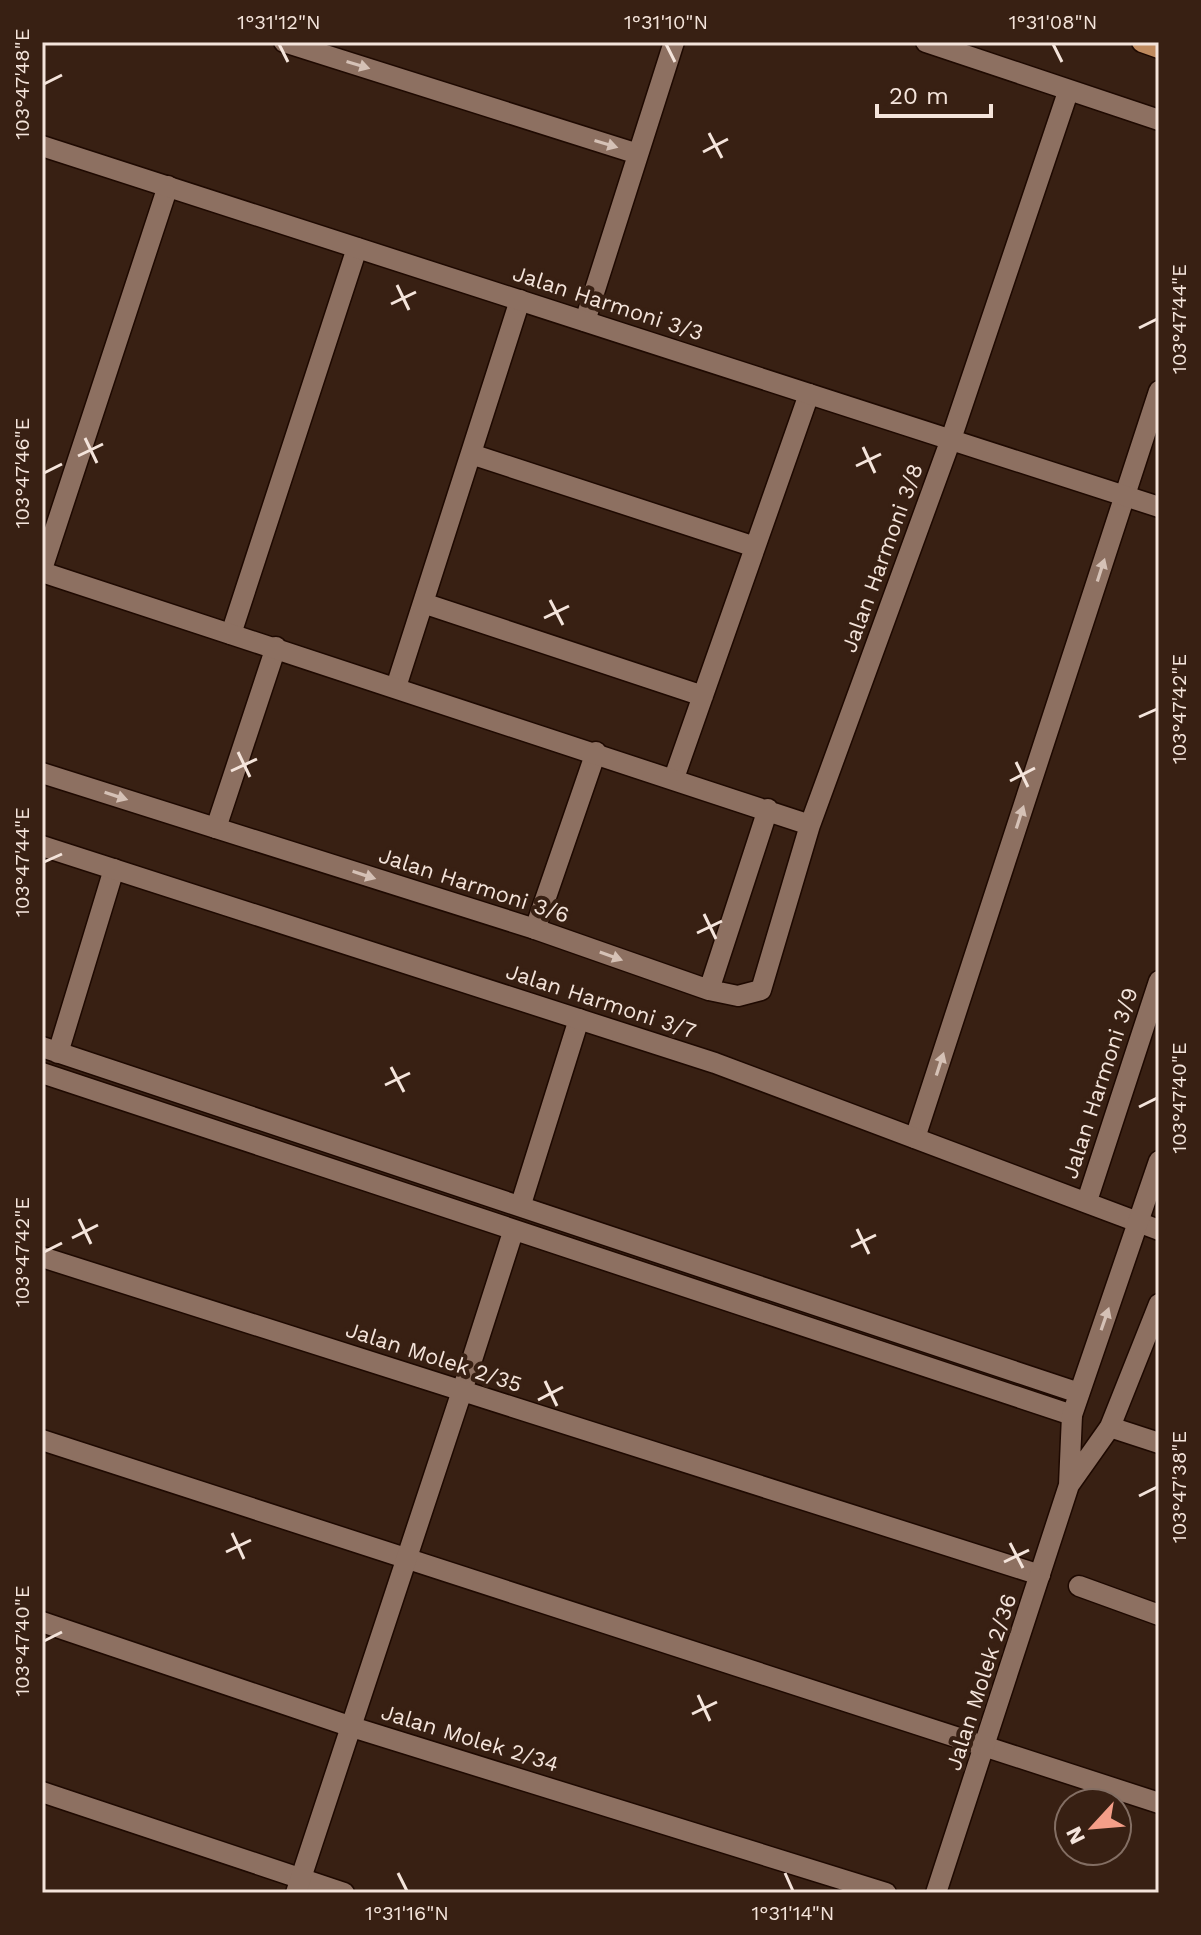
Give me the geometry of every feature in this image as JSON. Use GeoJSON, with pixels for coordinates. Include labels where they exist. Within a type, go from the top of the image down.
{"type":"FeatureCollection","features":[{"type":"Feature","properties":{"kind":"main road"},"geometry":{"type":"LineString","coordinates":[[1142,42],[1159,48]]}},
{"type":"Feature","properties":{"kind":"street"},"geometry":{"type":"LineString","coordinates":[[284,42],[638,154]]}},
{"type":"Feature","properties":{"kind":"street"},"geometry":{"type":"LineString","coordinates":[[585,321],[674,42]]}},
{"type":"Feature","properties":{"kind":"street"},"geometry":{"type":"LineString","coordinates":[[926,42],[1159,120]]}},
{"type":"Feature","properties":{"kind":"street","name":"Jalan Harmoni 3/8"},"geometry":{"type":"LineString","coordinates":[[709,990],[738,996],[761,990],[810,825],[951,439],[1068,92]]}},
{"type":"Feature","properties":{"kind":"street","name":"Jalan Harmoni 3/3"},"geometry":{"type":"LineString","coordinates":[[42,146],[1159,507]]}},
{"type":"Feature","properties":{"kind":"street"},"geometry":{"type":"LineString","coordinates":[[168,186],[42,571],[810,825]]}},
{"type":"Feature","properties":{"kind":"street"},"geometry":{"type":"LineString","coordinates":[[231,634],[357,248]]}},
{"type":"Feature","properties":{"kind":"street"},"geometry":{"type":"LineString","coordinates":[[396,687],[520,300]]}},
{"type":"Feature","properties":{"kind":"street"},"geometry":{"type":"LineString","coordinates":[[915,1138],[1159,391]]}},
{"type":"Feature","properties":{"kind":"street"},"geometry":{"type":"LineString","coordinates":[[674,778],[809,394]]}},
{"type":"Feature","properties":{"kind":"street"},"geometry":{"type":"LineString","coordinates":[[471,454],[755,547]]}},
{"type":"Feature","properties":{"kind":"street"},"geometry":{"type":"LineString","coordinates":[[423,603],[703,696]]}},
{"type":"Feature","properties":{"kind":"street"},"geometry":{"type":"LineString","coordinates":[[216,828],[276,647]]}},
{"type":"Feature","properties":{"kind":"street"},"geometry":{"type":"LineString","coordinates":[[535,929],[596,752]]}},
{"type":"Feature","properties":{"kind":"street","name":"Jalan Harmoni 3/6"},"geometry":{"type":"LineString","coordinates":[[42,773],[535,929],[709,990]]}},
{"type":"Feature","properties":{"kind":"street"},"geometry":{"type":"LineString","coordinates":[[709,990],[768,809]]}},
{"type":"Feature","properties":{"kind":"street","name":"Jalan Harmoni 3/7"},"geometry":{"type":"LineString","coordinates":[[42,846],[715,1063],[1159,1230]]}},
{"type":"Feature","properties":{"kind":"street"},"geometry":{"type":"LineString","coordinates":[[114,869],[50,1050],[521,1204],[1079,1393]]}},
{"type":"Feature","properties":{"kind":"street","name":"Jalan Harmoni 3/9"},"geometry":{"type":"LineString","coordinates":[[1087,1201],[1159,981]]}},
{"type":"Feature","properties":{"kind":"street"},"geometry":{"type":"LineString","coordinates":[[521,1204],[579,1019]]}},
{"type":"Feature","properties":{"kind":"street"},"geometry":{"type":"LineString","coordinates":[[42,1073],[513,1232],[1072,1415]]}},
{"type":"Feature","properties":{"kind":"street","name":"Jalan Molek 2/36"},"geometry":{"type":"LineString","coordinates":[[936,1893],[987,1746],[1069,1485],[1072,1415],[1159,1161]]}},
{"type":"Feature","properties":{"kind":"street"},"geometry":{"type":"LineString","coordinates":[[299,1885],[513,1232]]}},
{"type":"Feature","properties":{"kind":"street","name":"Jalan Molek 2/35"},"geometry":{"type":"LineString","coordinates":[[42,1257],[1040,1575]]}},
{"type":"Feature","properties":{"kind":"street","name":"Jalan Molek 2/36"},"geometry":{"type":"LineString","coordinates":[[1069,1485],[1110,1427],[1159,1304]]}},
{"type":"Feature","properties":{"kind":"street"},"geometry":{"type":"LineString","coordinates":[[1110,1427],[1159,1443]]}},
{"type":"Feature","properties":{"kind":"street"},"geometry":{"type":"LineString","coordinates":[[42,1440],[1159,1803]]}},
{"type":"Feature","properties":{"kind":"street"},"geometry":{"type":"LineString","coordinates":[[1079,1586],[1159,1615]]}},
{"type":"Feature","properties":{"kind":"street","name":"Jalan Molek 2/34"},"geometry":{"type":"LineString","coordinates":[[42,1622],[352,1727],[886,1893]]}},
{"type":"Feature","properties":{"kind":"street"},"geometry":{"type":"LineString","coordinates":[[42,1792],[299,1885],[344,1893]]}}]}
